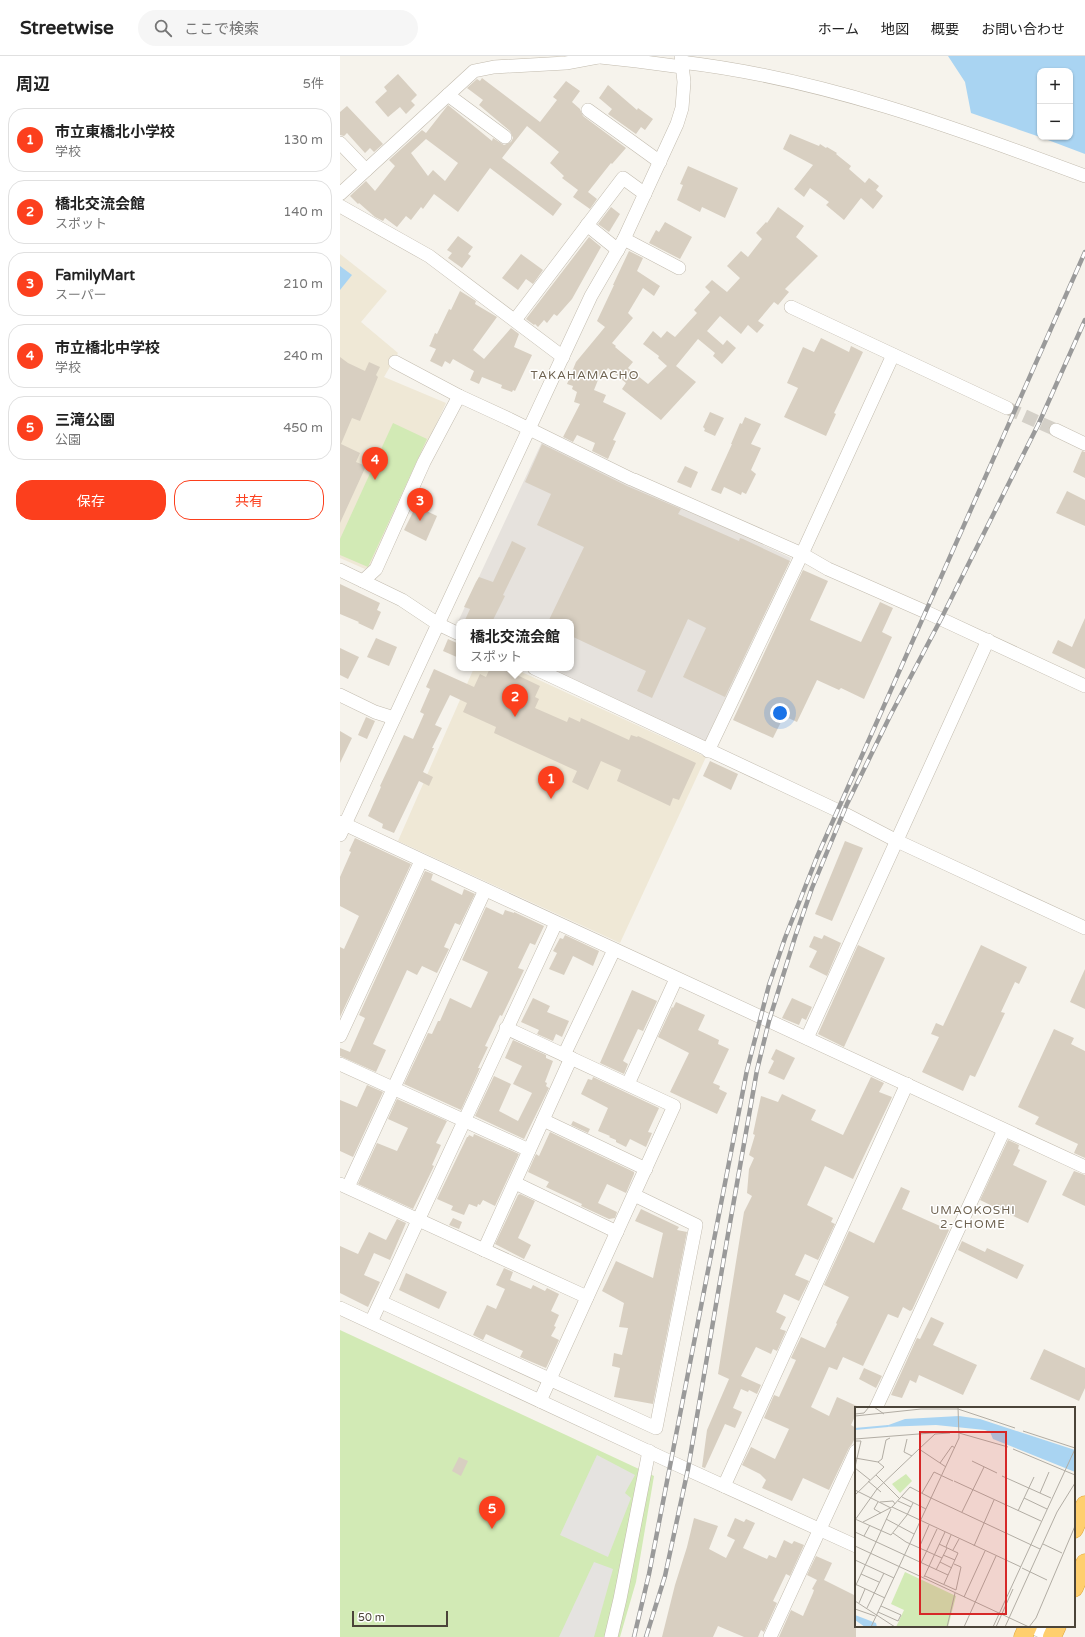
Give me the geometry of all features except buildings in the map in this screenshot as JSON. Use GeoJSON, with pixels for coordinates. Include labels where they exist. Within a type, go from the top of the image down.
{"type":"FeatureCollection","features":[{"type":"Feature","properties":{"kind":"highway"},"geometry":{"type":"LineString","coordinates":[[1075,1527],[1085,1505]]}},
{"type":"Feature","properties":{"kind":"highway"},"geometry":{"type":"LineString","coordinates":[[1075,1586],[1085,1563]]}},
{"type":"Feature","properties":{"kind":"highway"},"geometry":{"type":"LineString","coordinates":[[1023,1637],[1028,1627]]}},
{"type":"Feature","properties":{"kind":"highway"},"geometry":{"type":"LineString","coordinates":[[1052,1637],[1057,1627]]}},
{"type":"Feature","properties":{"kind":"street"},"geometry":{"type":"LineString","coordinates":[[340,194],[474,71],[480,69],[566,63],[593,57],[637,61],[681,61],[772,78],[871,102],[989,141],[1085,176]]}},
{"type":"Feature","properties":{"kind":"street"},"geometry":{"type":"LineString","coordinates":[[681,61],[684,82],[682,108],[677,124],[621,245],[591,296],[342,827],[486,890],[1085,1167]]}},
{"type":"Feature","properties":{"kind":"street"},"geometry":{"type":"LineString","coordinates":[[448,95],[505,136]]}},
{"type":"Feature","properties":{"kind":"street"},"geometry":{"type":"LineString","coordinates":[[588,110],[660,162]]}},
{"type":"Feature","properties":{"kind":"street"},"geometry":{"type":"LineString","coordinates":[[340,143],[366,170]]}},
{"type":"Feature","properties":{"kind":"street"},"geometry":{"type":"LineString","coordinates":[[515,320],[623,178],[645,194]]}},
{"type":"Feature","properties":{"kind":"street"},"geometry":{"type":"LineString","coordinates":[[340,206],[429,256],[563,357]]}},
{"type":"Feature","properties":{"kind":"street"},"geometry":{"type":"LineString","coordinates":[[586,225],[621,245],[679,268]]}},
{"type":"Feature","properties":{"kind":"street"},"geometry":{"type":"LineString","coordinates":[[791,307],[1007,408]]}},
{"type":"Feature","properties":{"kind":"street"},"geometry":{"type":"LineString","coordinates":[[708,751],[802,554],[893,355]]}},
{"type":"Feature","properties":{"kind":"street"},"geometry":{"type":"LineString","coordinates":[[396,362],[460,396],[632,479],[802,554],[828,570],[988,640],[1085,686]]}},
{"type":"Feature","properties":{"kind":"street"},"geometry":{"type":"LineString","coordinates":[[363,581],[376,569],[424,462],[460,396]]}},
{"type":"Feature","properties":{"kind":"street"},"geometry":{"type":"LineString","coordinates":[[1056,430],[1085,444]]}},
{"type":"Feature","properties":{"kind":"street"},"geometry":{"type":"LineString","coordinates":[[340,570],[402,600],[438,624],[456,633]]}},
{"type":"Feature","properties":{"kind":"street"},"geometry":{"type":"LineString","coordinates":[[807,1038],[988,640]]}},
{"type":"Feature","properties":{"kind":"street"},"geometry":{"type":"LineString","coordinates":[[540,671],[708,751],[843,813],[897,841],[1085,928]]}},
{"type":"Feature","properties":{"kind":"street"},"geometry":{"type":"LineString","coordinates":[[340,695],[375,712],[394,718]]}},
{"type":"Feature","properties":{"kind":"street"},"geometry":{"type":"LineString","coordinates":[[340,1036],[421,861]]}},
{"type":"Feature","properties":{"kind":"street"},"geometry":{"type":"LineString","coordinates":[[486,890],[393,1089],[344,1185],[587,1297]]}},
{"type":"Feature","properties":{"kind":"street"},"geometry":{"type":"LineString","coordinates":[[371,1322],[556,923]]}},
{"type":"Feature","properties":{"kind":"street"},"geometry":{"type":"LineString","coordinates":[[484,1250],[543,1120],[568,1056],[614,950]]}},
{"type":"Feature","properties":{"kind":"street"},"geometry":{"type":"LineString","coordinates":[[628,1084],[676,979]]}},
{"type":"Feature","properties":{"kind":"street"},"geometry":{"type":"LineString","coordinates":[[506,1028],[674,1106],[540,1401]]}},
{"type":"Feature","properties":{"kind":"street"},"geometry":{"type":"LineString","coordinates":[[340,1064],[464,1122],[529,1150]]}},
{"type":"Feature","properties":{"kind":"street"},"geometry":{"type":"LineString","coordinates":[[724,1486],[907,1084]]}},
{"type":"Feature","properties":{"kind":"street"},"geometry":{"type":"LineString","coordinates":[[543,1120],[646,1169]]}},
{"type":"Feature","properties":{"kind":"street"},"geometry":{"type":"LineString","coordinates":[[876,1407],[1004,1130]]}},
{"type":"Feature","properties":{"kind":"street"},"geometry":{"type":"LineString","coordinates":[[515,1184],[617,1232]]}},
{"type":"Feature","properties":{"kind":"street"},"geometry":{"type":"LineString","coordinates":[[381,1302],[656,1428],[696,1225],[634,1195]]}},
{"type":"Feature","properties":{"kind":"street"},"geometry":{"type":"LineString","coordinates":[[340,1308],[855,1546]]}},
{"type":"Feature","properties":{"kind":"street"},"geometry":{"type":"LineString","coordinates":[[611,1637],[620,1600],[649,1451]]}},
{"type":"Feature","properties":{"kind":"street"},"geometry":{"type":"LineString","coordinates":[[770,1637],[855,1452]]}},
{"type":"Feature","properties":{"kind":"street"},"geometry":{"type":"LineString","coordinates":[[1031,1627],[1052,1637]]}},
{"type":"Feature","properties":{"kind":"shaded area"},"geometry":{"type":"Polygon","coordinates":[[[340,254],[387,291],[361,322],[398,353],[384,377],[446,403],[371,566],[365,569],[340,558],[340,254]]]}},
{"type":"Feature","properties":{"kind":"shaded area"},"geometry":{"type":"Polygon","coordinates":[[[542,442],[791,558],[705,742],[552,671],[574,671],[574,619],[459,619],[542,442]]]}},
{"type":"Feature","properties":{"kind":"shaded area"},"geometry":{"type":"Polygon","coordinates":[[[473,671],[520,671],[706,757],[620,943],[398,841],[473,671]]]}},
{"type":"Feature","properties":{"kind":"shaded area"},"geometry":{"type":"Polygon","coordinates":[[[597,1455],[635,1475],[625,1493],[631,1498],[608,1557],[560,1535],[597,1455]]]}},
{"type":"Feature","properties":{"kind":"shaded area"},"geometry":{"type":"Polygon","coordinates":[[[594,1562],[613,1569],[594,1637],[559,1637],[594,1562]]]}},
{"type":"Feature","properties":{"kind":"green space"},"geometry":{"type":"Polygon","coordinates":[[[393,423],[427,439],[368,567],[340,555],[340,539],[393,423]]]}},
{"type":"Feature","properties":{"kind":"green space"},"geometry":{"type":"Polygon","coordinates":[[[340,1330],[654,1476],[636,1582],[620,1637],[340,1637],[340,1330]]]}},
{"type":"Feature","properties":{"kind":"water"},"geometry":{"type":"Polygon","coordinates":[[[948,56],[1085,56],[1085,154],[1048,140],[1073,140],[1073,68],[1037,68],[1037,136],[971,113],[965,82],[948,56]]]}},
{"type":"Feature","properties":{"kind":"water"},"geometry":{"type":"Polygon","coordinates":[[[340,266],[352,275],[340,290],[340,266]]]}},
{"type":"Feature","properties":{"kind":"tunnel"},"geometry":{"type":"LineString","coordinates":[[1007,408],[1056,430]]}},
{"type":"Feature","properties":{"kind":"railway"},"geometry":{"type":"LineString","coordinates":[[634,1637],[649,1574],[747,1070],[769,985],[785,938],[817,857],[1085,252]]}},
{"type":"Feature","properties":{"kind":"railway"},"geometry":{"type":"LineString","coordinates":[[646,1637],[665,1576],[688,1469],[757,1070],[769,1021],[795,937],[812,888],[847,804],[890,716],[941,619],[1039,423],[1085,320]]}},
{"type":"Feature","properties":{"kind":"place","name":"市立橋北中学校"},"geometry":{"type":"Point","coordinates":[375,480]}},
{"type":"Feature","properties":{"kind":"place","name":"FamilyMart"},"geometry":{"type":"Point","coordinates":[420,521]}},
{"type":"Feature","properties":{"kind":"place","name":"橋北交流会館"},"geometry":{"type":"Point","coordinates":[515,717]}},
{"type":"Feature","properties":{"kind":"place","name":"市立東橋北小学校"},"geometry":{"type":"Point","coordinates":[551,799]}},
{"type":"Feature","properties":{"kind":"place","name":"三滝公園"},"geometry":{"type":"Point","coordinates":[492,1529]}},
{"type":"Feature","properties":{"kind":"district","name":"TAKAHAMACHO"},"geometry":{"type":"Point","coordinates":[585,375]}},
{"type":"Feature","properties":{"kind":"district","name":"UMAOKOSHI 2-CHOME"},"geometry":{"type":"Point","coordinates":[973,1217]}}]}
